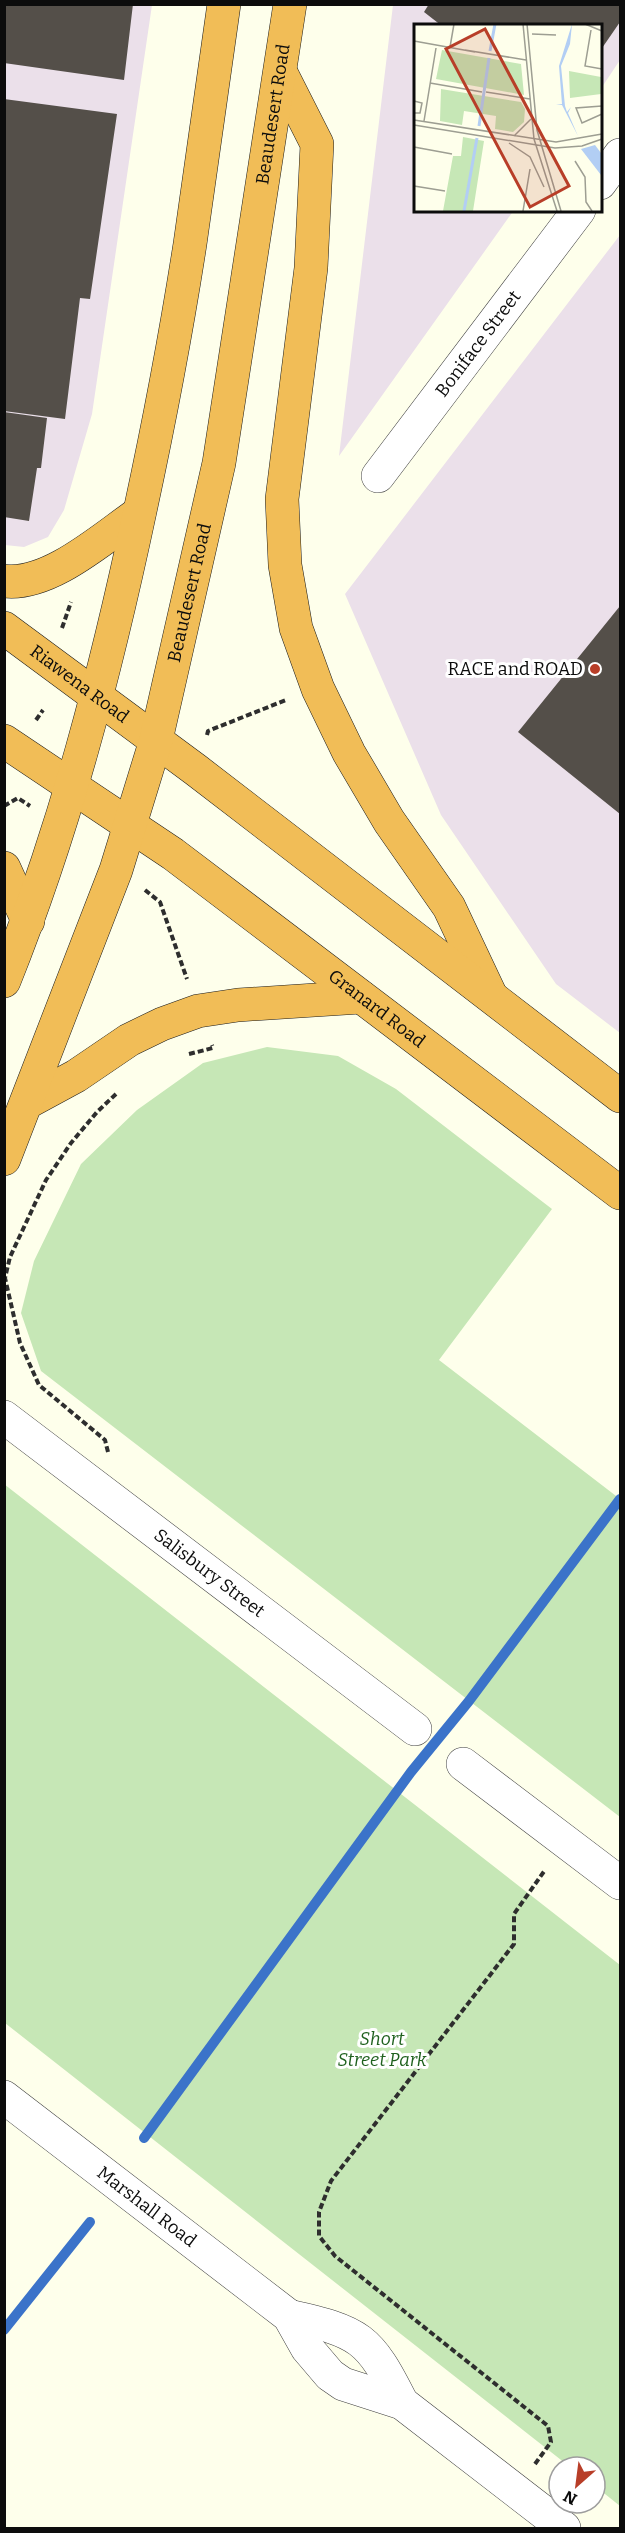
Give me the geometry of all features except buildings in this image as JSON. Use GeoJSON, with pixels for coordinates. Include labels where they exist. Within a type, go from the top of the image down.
{"type":"FeatureCollection","features":[{"type":"Feature","properties":{"kind":"highway"},"geometry":{"type":"LineString","coordinates":[[4,981],[28,921],[98,698],[164,396],[190,246],[224,4]]}},
{"type":"Feature","properties":{"kind":"highway","name":"Beaudesert Road"},"geometry":{"type":"LineString","coordinates":[[4,1159],[116,870],[156,740],[219,463],[290,4]]}},
{"type":"Feature","properties":{"kind":"highway"},"geometry":{"type":"LineString","coordinates":[[281,73],[317,144],[311,268],[282,499],[285,565],[296,628],[318,689],[349,753],[389,821],[449,907],[491,996]]}},
{"type":"Feature","properties":{"kind":"highway"},"geometry":{"type":"LineString","coordinates":[[4,581],[28,579],[49,573],[139,513]]}},
{"type":"Feature","properties":{"kind":"highway","name":"Riawena Road"},"geometry":{"type":"LineString","coordinates":[[4,628],[156,740]]}},
{"type":"Feature","properties":{"kind":"highway"},"geometry":{"type":"LineString","coordinates":[[156,740],[621,1096]]}},
{"type":"Feature","properties":{"kind":"highway"},"geometry":{"type":"LineString","coordinates":[[4,741],[130,825]]}},
{"type":"Feature","properties":{"kind":"highway","name":"Granard Road"},"geometry":{"type":"LineString","coordinates":[[130,825],[181,860],[621,1193]]}},
{"type":"Feature","properties":{"kind":"highway"},"geometry":{"type":"LineString","coordinates":[[4,868],[28,921]]}},
{"type":"Feature","properties":{"kind":"highway"},"geometry":{"type":"LineString","coordinates":[[28,1102],[76,1076],[129,1040],[162,1024],[198,1011],[238,1005],[361,997]]}},
{"type":"Feature","properties":{"kind":"street"},"geometry":{"type":"LineString","coordinates":[[601,182],[621,155]]}},
{"type":"Feature","properties":{"kind":"street","name":"Boniface Street"},"geometry":{"type":"LineString","coordinates":[[378,476],[577,212]]}},
{"type":"Feature","properties":{"kind":"street","name":"Salisbury Street"},"geometry":{"type":"LineString","coordinates":[[4,1417],[415,1729]]}},
{"type":"Feature","properties":{"kind":"street"},"geometry":{"type":"LineString","coordinates":[[463,1764],[621,1883]]}},
{"type":"Feature","properties":{"kind":"street","name":"Marshall Road"},"geometry":{"type":"LineString","coordinates":[[4,2097],[289,2316],[307,2348],[330,2375],[344,2384],[402,2403],[564,2529]]}},
{"type":"Feature","properties":{"kind":"street","name":"Marshall Road"},"geometry":{"type":"LineString","coordinates":[[289,2316],[334,2327],[359,2338],[372,2350],[386,2371],[402,2403]]}},
{"type":"Feature","properties":{"kind":"path"},"geometry":{"type":"LineString","coordinates":[[205,741],[208,731],[244,714],[289,698]]}},
{"type":"Feature","properties":{"kind":"path"},"geometry":{"type":"LineString","coordinates":[[36,720],[43,710]]}},
{"type":"Feature","properties":{"kind":"path"},"geometry":{"type":"LineString","coordinates":[[4,806],[18,798]]}},
{"type":"Feature","properties":{"kind":"path"},"geometry":{"type":"LineString","coordinates":[[160,902],[189,986]]}},
{"type":"Feature","properties":{"kind":"path"},"geometry":{"type":"LineString","coordinates":[[185,1055],[213,1048],[208,1037]]}},
{"type":"Feature","properties":{"kind":"path"},"geometry":{"type":"LineString","coordinates":[[92,1484],[109,1456],[105,1440],[39,1385],[20,1343],[5,1278],[10,1257],[46,1180],[71,1143],[97,1112],[125,1086]]}},
{"type":"Feature","properties":{"kind":"path"},"geometry":{"type":"LineString","coordinates":[[515,2491],[551,2442],[548,2426],[334,2256],[319,2236],[319,2212],[331,2181],[514,1944],[514,1914],[566,1841]]}},
{"type":"Feature","properties":{"kind":"shaded area"},"geometry":{"type":"Polygon","coordinates":[[[5,5],[152,5],[92,414],[64,510],[48,537],[24,547],[5,545],[5,5]]]}},
{"type":"Feature","properties":{"kind":"shaded area"},"geometry":{"type":"Polygon","coordinates":[[[393,5],[620,5],[620,60],[601,88],[601,24],[414,24],[414,212],[513,212],[339,456],[393,5]]]}},
{"type":"Feature","properties":{"kind":"shaded area"},"geometry":{"type":"Polygon","coordinates":[[[620,235],[620,1033],[556,984],[441,815],[345,594],[620,235]]]}},
{"type":"Feature","properties":{"kind":"green space"},"geometry":{"type":"Polygon","coordinates":[[[267,1047],[338,1056],[396,1089],[552,1209],[439,1360],[620,1499],[620,1817],[41,1371],[21,1313],[34,1261],[81,1164],[137,1110],[203,1063],[267,1047]]]}},
{"type":"Feature","properties":{"kind":"green space","name":"Short Street Park"},"geometry":{"type":"Polygon","coordinates":[[[4,1484],[620,1965],[620,2506],[607,2496],[607,2455],[555,2455],[5,2023],[4,1484]]]}},
{"type":"Feature","properties":{"kind":"waterway"},"geometry":{"type":"LineString","coordinates":[[144,2138],[411,1772],[469,1701],[620,1499]]}},
{"type":"Feature","properties":{"kind":"waterway"},"geometry":{"type":"LineString","coordinates":[[4,2330],[90,2222]]}},
{"type":"Feature","properties":{"kind":"place","name":"RACE and ROAD"},"geometry":{"type":"Point","coordinates":[595,669]}}]}
